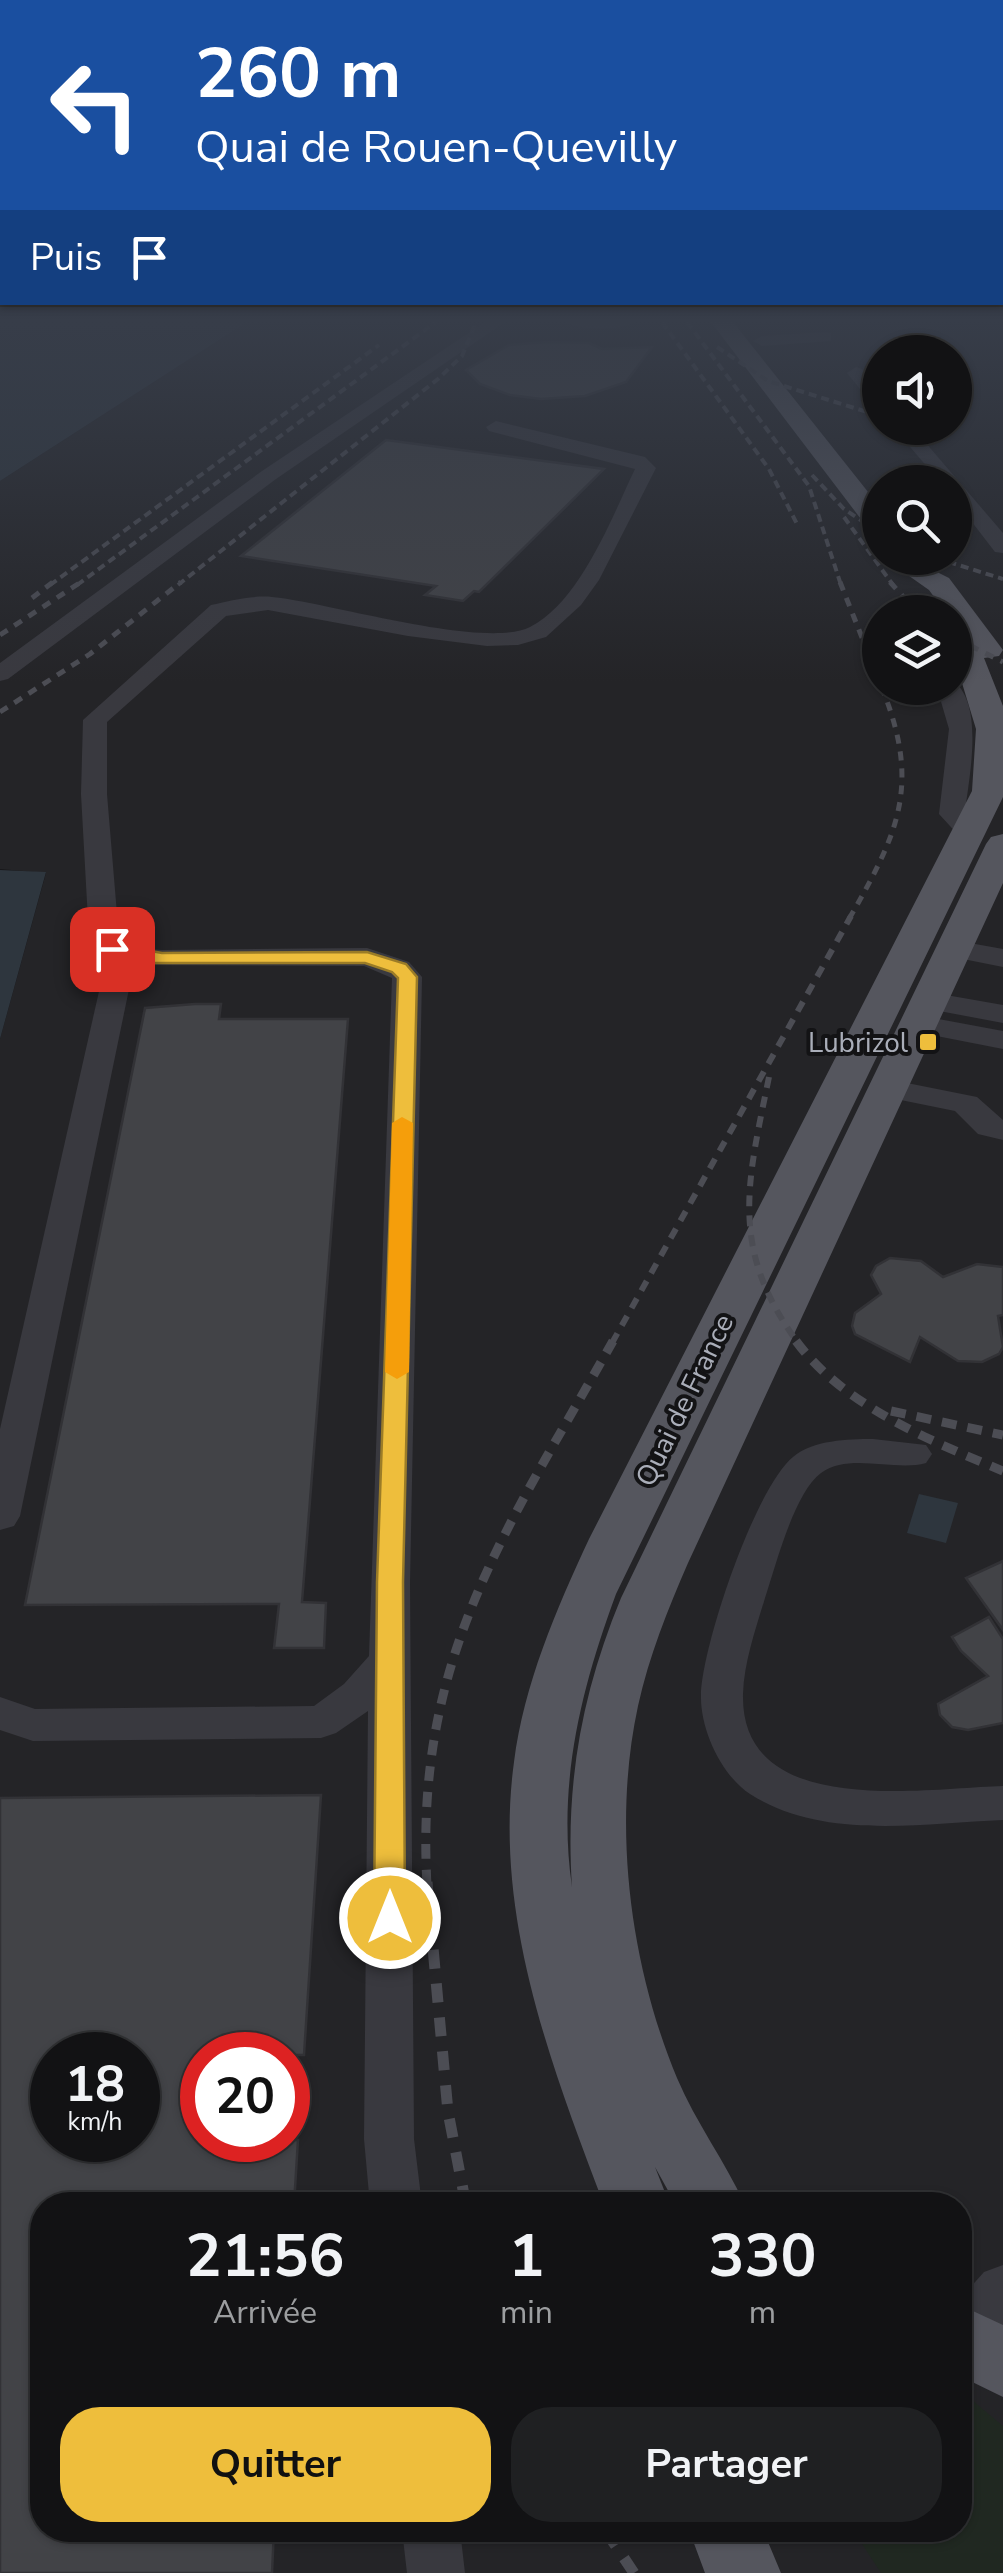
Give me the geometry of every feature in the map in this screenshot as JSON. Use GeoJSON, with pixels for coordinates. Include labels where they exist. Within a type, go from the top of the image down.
{"type":"FeatureCollection","features":[{"type":"Feature","properties":{"kind":"main road"},"geometry":{"type":"LineString","coordinates":[[815,442],[862,502]]}},
{"type":"Feature","properties":{"kind":"main road"},"geometry":{"type":"LineString","coordinates":[[844,442],[863,465]]}},
{"type":"Feature","properties":{"kind":"main road"},"geometry":{"type":"LineString","coordinates":[[930,575],[939,584],[985,685]]}},
{"type":"Feature","properties":{"kind":"main road"},"geometry":{"type":"LineString","coordinates":[[932,575],[1003,640]]}},
{"type":"Feature","properties":{"kind":"main road","name":"Quai de France"},"geometry":{"type":"LineString","coordinates":[[704,2192],[675,2142],[637,2056],[607,1934],[600,1839],[605,1738],[627,1656],[664,1564],[953,949],[992,891],[986,838],[994,744],[985,685]]}},
{"type":"Feature","properties":{"kind":"main road","name":"Quai de France"},"geometry":{"type":"LineString","coordinates":[[632,2192],[586,2074],[556,1967],[542,1888],[538,1817],[546,1738],[564,1664],[627,1516],[986,838]]}},
{"type":"Feature","properties":{"kind":"main road"},"geometry":{"type":"LineString","coordinates":[[972,2345],[1003,2363]]}},
{"type":"Feature","properties":{"kind":"main road"},"geometry":{"type":"LineString","coordinates":[[731,2542],[743,2573]]}},
{"type":"Feature","properties":{"kind":"street"},"geometry":{"type":"LineString","coordinates":[[270,475],[309,442]]}},
{"type":"Feature","properties":{"kind":"street"},"geometry":{"type":"LineString","coordinates":[[0,674],[319,442]]}},
{"type":"Feature","properties":{"kind":"street"},"geometry":{"type":"LineString","coordinates":[[395,2192],[389,2139],[390,1659],[407,977],[399,968],[367,958],[162,959],[112,949],[104,938],[94,794],[95,720],[220,610],[268,603],[501,640],[535,634],[592,578],[646,468],[638,461],[559,442]]}},
{"type":"Feature","properties":{"kind":"street"},"geometry":{"type":"LineString","coordinates":[[918,445],[935,465]]}},
{"type":"Feature","properties":{"kind":"street"},"geometry":{"type":"LineString","coordinates":[[972,509],[1003,548]]}},
{"type":"Feature","properties":{"kind":"street"},"geometry":{"type":"LineString","coordinates":[[953,949],[1003,958]]}},
{"type":"Feature","properties":{"kind":"street"},"geometry":{"type":"LineString","coordinates":[[0,1516],[122,954]]}},
{"type":"Feature","properties":{"kind":"street"},"geometry":{"type":"LineString","coordinates":[[923,1012],[1003,1014]]}},
{"type":"Feature","properties":{"kind":"street"},"geometry":{"type":"LineString","coordinates":[[923,1012],[1003,1040]]}},
{"type":"Feature","properties":{"kind":"street"},"geometry":{"type":"LineString","coordinates":[[887,1088],[966,1104],[989,1127],[1003,1130]]}},
{"type":"Feature","properties":{"kind":"street"},"geometry":{"type":"LineString","coordinates":[[913,1454],[842,1452],[806,1464],[784,1491],[742,1607],[722,1695],[732,1746],[766,1783],[812,1803],[872,1809],[1003,1804]]}},
{"type":"Feature","properties":{"kind":"street"},"geometry":{"type":"LineString","coordinates":[[0,1713],[33,1725],[321,1722],[344,1710],[365,1692],[390,1659]]}},
{"type":"Feature","properties":{"kind":"street"},"geometry":{"type":"LineString","coordinates":[[972,2325],[1003,2290]]}},
{"type":"Feature","properties":{"kind":"street"},"geometry":{"type":"LineString","coordinates":[[432,2542],[436,2573]]}},
{"type":"Feature","properties":{"kind":"shaded area"},"geometry":{"type":"Polygon","coordinates":[[[0,442],[60,442],[0,481],[0,442]]]}},
{"type":"Feature","properties":{"kind":"shaded area"},"geometry":{"type":"Polygon","coordinates":[[[60,442],[1003,442],[1003,2573],[0,2573],[0,1039],[46,873],[0,869],[0,481],[60,442]]]}},
{"type":"Feature","properties":{"kind":"shaded area"},"geometry":{"type":"Polygon","coordinates":[[[0,870],[46,872],[0,1039],[0,870]]]}},
{"type":"Feature","properties":{"kind":"shaded area"},"geometry":{"type":"Polygon","coordinates":[[[919,1494],[958,1503],[946,1543],[907,1533],[919,1494]]]}},
{"type":"Feature","properties":{"kind":"shaded area"},"geometry":{"type":"Polygon","coordinates":[[[972,2400],[1003,2426],[1003,2573],[881,2573],[861,2542],[972,2542],[972,2400]]]}},
{"type":"Feature","properties":{"kind":"building"},"geometry":{"type":"Polygon","coordinates":[[[383,442],[604,469],[479,592],[474,591],[463,601],[425,595],[436,586],[241,556],[383,442]]]}},
{"type":"Feature","properties":{"kind":"building"},"geometry":{"type":"Polygon","coordinates":[[[221,1004],[219,1019],[348,1019],[302,1602],[326,1603],[324,1648],[274,1648],[279,1604],[25,1605],[145,1008],[221,1004]]]}},
{"type":"Feature","properties":{"kind":"building"},"geometry":{"type":"Polygon","coordinates":[[[890,1258],[921,1261],[943,1277],[977,1264],[1003,1267],[1003,1315],[998,1316],[1003,1347],[999,1354],[982,1362],[958,1361],[920,1337],[910,1362],[855,1334],[855,1313],[881,1294],[871,1275],[876,1266],[890,1258]]]}},
{"type":"Feature","properties":{"kind":"building"},"geometry":{"type":"Polygon","coordinates":[[[1003,1561],[1003,1630],[966,1578],[1003,1561]]]}},
{"type":"Feature","properties":{"kind":"building"},"geometry":{"type":"Polygon","coordinates":[[[989,1617],[1003,1639],[1003,1723],[968,1730],[952,1727],[940,1715],[938,1704],[988,1676],[952,1637],[989,1617]]]}},
{"type":"Feature","properties":{"kind":"building"},"geometry":{"type":"Polygon","coordinates":[[[321,1795],[306,2032],[180,2032],[180,2162],[297,2162],[295,2192],[30,2192],[30,2542],[273,2542],[272,2573],[0,2573],[0,1798],[321,1795]]]}},
{"type":"Feature","properties":{"kind":"railway"},"geometry":{"type":"LineString","coordinates":[[50,585],[246,442]]}},
{"type":"Feature","properties":{"kind":"railway"},"geometry":{"type":"LineString","coordinates":[[77,585],[272,442]]}},
{"type":"Feature","properties":{"kind":"railway"},"geometry":{"type":"LineString","coordinates":[[178,585],[358,442]]}},
{"type":"Feature","properties":{"kind":"railway"},"geometry":{"type":"LineString","coordinates":[[749,442],[769,469],[797,524]]}},
{"type":"Feature","properties":{"kind":"railway"},"geometry":{"type":"LineString","coordinates":[[776,442],[809,486],[840,582]]}},
{"type":"Feature","properties":{"kind":"railway"},"geometry":{"type":"LineString","coordinates":[[812,475],[844,509],[862,521]]}},
{"type":"Feature","properties":{"kind":"railway"},"geometry":{"type":"LineString","coordinates":[[844,517],[893,585]]}},
{"type":"Feature","properties":{"kind":"railway"},"geometry":{"type":"LineString","coordinates":[[972,569],[1003,579]]}},
{"type":"Feature","properties":{"kind":"railway"},"geometry":{"type":"LineString","coordinates":[[32,598],[53,582]]}},
{"type":"Feature","properties":{"kind":"railway"},"geometry":{"type":"LineString","coordinates":[[0,635],[81,582]]}},
{"type":"Feature","properties":{"kind":"railway"},"geometry":{"type":"LineString","coordinates":[[0,712],[90,654],[181,582]]}},
{"type":"Feature","properties":{"kind":"railway"},"geometry":{"type":"LineString","coordinates":[[840,582],[862,638]]}},
{"type":"Feature","properties":{"kind":"railway"},"geometry":{"type":"LineString","coordinates":[[890,582],[902,595]]}},
{"type":"Feature","properties":{"kind":"railway"},"geometry":{"type":"LineString","coordinates":[[972,646],[1003,662]]}},
{"type":"Feature","properties":{"kind":"railway"},"geometry":{"type":"LineString","coordinates":[[849,919],[881,860],[899,807],[900,753],[888,705]]}},
{"type":"Feature","properties":{"kind":"railway"},"geometry":{"type":"LineString","coordinates":[[612,1343],[851,916]]}},
{"type":"Feature","properties":{"kind":"railway"},"geometry":{"type":"LineString","coordinates":[[769,1077],[750,1183],[749,1215],[761,1277],[798,1343]]}},
{"type":"Feature","properties":{"kind":"railway"},"geometry":{"type":"LineString","coordinates":[[427,1882],[427,1804],[436,1730],[452,1662],[475,1598],[504,1536],[613,1341]]}},
{"type":"Feature","properties":{"kind":"railway"},"geometry":{"type":"LineString","coordinates":[[796,1341],[838,1385],[864,1403],[919,1434],[1003,1471]]}},
{"type":"Feature","properties":{"kind":"railway"},"geometry":{"type":"LineString","coordinates":[[891,1411],[1003,1435]]}},
{"type":"Feature","properties":{"kind":"railway"},"geometry":{"type":"LineString","coordinates":[[427,1882],[448,2112],[463,2192]]}},
{"type":"Feature","properties":{"kind":"railway"},"geometry":{"type":"LineString","coordinates":[[613,2542],[634,2573]]}},
{"type":"Feature","properties":{"kind":"slow traffic"},"geometry":{"type":"LineString","coordinates":[[397,1372],[402,1123]]}},
{"type":"Feature","properties":{"kind":"place","name":"Lubrizol"},"geometry":{"type":"Point","coordinates":[928,1042]}},
{"type":"Feature","properties":{"kind":"route"},"geometry":{"type":"LineString","coordinates":[[112,949],[138,958],[162,959],[367,958],[399,968],[407,977],[390,1582],[390,1918]]}}]}
